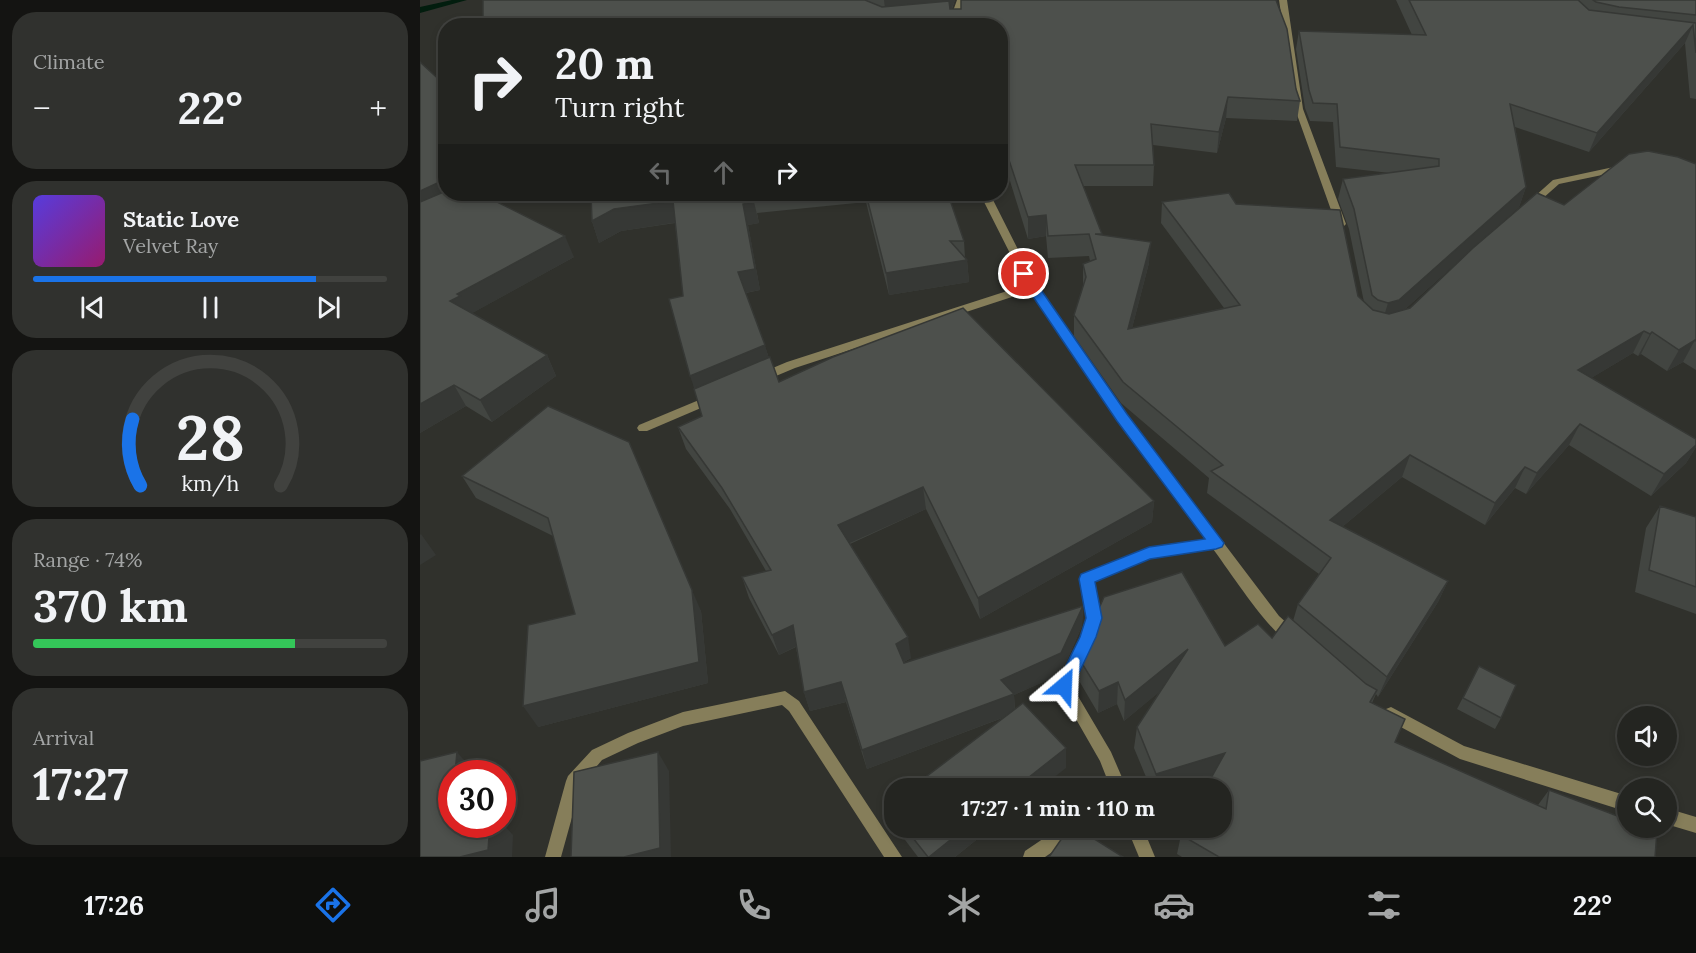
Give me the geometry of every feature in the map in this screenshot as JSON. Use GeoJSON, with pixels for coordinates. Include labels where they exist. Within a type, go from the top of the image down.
{"type":"FeatureCollection","features":[{"type":"Feature","properties":{"kind":"street"},"geometry":{"type":"LineString","coordinates":[[956,18],[961,0]]}},
{"type":"Feature","properties":{"kind":"street"},"geometry":{"type":"LineString","coordinates":[[1283,0],[1299,109],[1344,240]]}},
{"type":"Feature","properties":{"kind":"street"},"geometry":{"type":"LineString","coordinates":[[944,16],[956,14]]}},
{"type":"Feature","properties":{"kind":"street"},"geometry":{"type":"LineString","coordinates":[[1521,212],[1556,182],[1630,167]]}},
{"type":"Feature","properties":{"kind":"street"},"geometry":{"type":"LineString","coordinates":[[988,201],[1032,287],[1122,417],[1274,620],[1301,644]]}},
{"type":"Feature","properties":{"kind":"street"},"geometry":{"type":"LineString","coordinates":[[748,383],[790,365],[1032,287]]}},
{"type":"Feature","properties":{"kind":"street"},"geometry":{"type":"LineString","coordinates":[[643,428],[727,392]]}},
{"type":"Feature","properties":{"kind":"street"},"geometry":{"type":"LineString","coordinates":[[1115,778],[1106,756],[1064,686],[1088,637],[1094,618],[1086,579],[1149,553],[1216,543]]}},
{"type":"Feature","properties":{"kind":"street"},"geometry":{"type":"LineString","coordinates":[[553,857],[574,782],[597,755],[633,738],[683,720],[785,698],[794,706],[894,857]]}},
{"type":"Feature","properties":{"kind":"street"},"geometry":{"type":"LineString","coordinates":[[1383,710],[1460,752],[1617,801]]}},
{"type":"Feature","properties":{"kind":"street"},"geometry":{"type":"LineString","coordinates":[[1677,819],[1696,825]]}},
{"type":"Feature","properties":{"kind":"street"},"geometry":{"type":"LineString","coordinates":[[1031,857],[1059,838]]}},
{"type":"Feature","properties":{"kind":"street"},"geometry":{"type":"LineString","coordinates":[[1139,838],[1147,857]]}},
{"type":"Feature","properties":{"kind":"building"},"geometry":{"type":"Polygon","coordinates":[[[483,0],[865,0],[882,7],[949,1],[950,9],[961,9],[961,0],[1276,0],[1287,29],[1296,89],[1300,101],[1228,97],[1219,132],[1151,124],[1154,165],[1075,165],[1102,234],[1095,234],[1151,242],[1128,329],[1240,305],[1162,202],[1229,193],[1236,204],[1340,210],[1358,296],[1373,310],[1389,314],[1410,308],[1473,248],[1537,193],[1564,205],[1629,154],[1648,151],[1678,157],[1696,164],[1696,341],[1679,350],[1652,332],[1650,334],[1644,331],[1578,370],[1696,439],[1696,445],[1664,474],[1580,424],[1537,473],[1525,467],[1495,503],[1410,455],[1330,520],[1448,581],[1387,677],[1298,604],[1331,558],[1211,471],[1223,465],[1123,382],[1074,315],[1086,277],[1083,264],[1096,259],[1089,234],[1048,236],[1046,215],[1028,217],[1008,160],[1008,18],[483,18],[483,0]]]}},
{"type":"Feature","properties":{"kind":"building"},"geometry":{"type":"Polygon","coordinates":[[[1409,0],[1578,0],[1589,10],[1696,23],[1696,53],[1693,25],[1597,133],[1510,104],[1526,187],[1399,300],[1388,303],[1372,295],[1354,209],[1343,179],[1439,166],[1439,159],[1340,147],[1337,104],[1313,103],[1299,31],[1426,35],[1409,0]]]}},
{"type":"Feature","properties":{"kind":"building"},"geometry":{"type":"Polygon","coordinates":[[[1593,0],[1696,0],[1696,15],[1619,7],[1593,0]]]}},
{"type":"Feature","properties":{"kind":"building"},"geometry":{"type":"Polygon","coordinates":[[[420,62],[438,79],[438,183],[420,191],[420,62]]]}},
{"type":"Feature","properties":{"kind":"building"},"geometry":{"type":"Polygon","coordinates":[[[438,194],[438,201],[495,201],[565,236],[457,294],[460,296],[450,301],[547,355],[480,400],[454,385],[420,404],[420,202],[438,194]]]}},
{"type":"Feature","properties":{"kind":"building"},"geometry":{"type":"Polygon","coordinates":[[[591,201],[673,201],[614,209],[592,221],[591,201]]]}},
{"type":"Feature","properties":{"kind":"building"},"geometry":{"type":"Polygon","coordinates":[[[673,201],[754,201],[743,204],[755,269],[738,272],[765,345],[690,376],[669,299],[683,296],[673,201]]]}},
{"type":"Feature","properties":{"kind":"building"},"geometry":{"type":"Polygon","coordinates":[[[868,201],[950,201],[964,241],[950,241],[967,260],[886,273],[868,201]]]}},
{"type":"Feature","properties":{"kind":"building"},"geometry":{"type":"Polygon","coordinates":[[[963,308],[1154,501],[978,598],[923,487],[838,525],[908,637],[896,644],[904,663],[1083,606],[1061,653],[1001,680],[1014,694],[862,750],[841,682],[804,692],[793,625],[772,635],[742,577],[771,570],[722,488],[678,427],[702,416],[694,389],[770,357],[779,382],[833,357],[963,308]]]}},
{"type":"Feature","properties":{"kind":"building"},"geometry":{"type":"Polygon","coordinates":[[[548,406],[629,442],[692,590],[699,662],[523,706],[528,625],[575,614],[548,518],[462,476],[548,406]]]}},
{"type":"Feature","properties":{"kind":"building"},"geometry":{"type":"Polygon","coordinates":[[[1660,506],[1696,517],[1696,587],[1649,570],[1660,506]]]}},
{"type":"Feature","properties":{"kind":"building"},"geometry":{"type":"Polygon","coordinates":[[[1182,572],[1225,646],[1258,624],[1272,638],[1288,616],[1366,684],[1377,690],[1370,702],[1405,719],[1395,742],[1546,809],[1549,790],[1617,816],[1617,838],[1656,838],[1655,857],[1219,857],[1186,838],[1232,838],[1232,778],[1211,778],[1225,753],[1156,774],[1137,727],[1188,649],[1125,700],[1118,682],[1099,691],[1078,657],[1104,597],[1182,572]]]}},
{"type":"Feature","properties":{"kind":"building"},"geometry":{"type":"Polygon","coordinates":[[[1479,666],[1516,685],[1501,718],[1463,698],[1479,666]]]}},
{"type":"Feature","properties":{"kind":"building"},"geometry":{"type":"Polygon","coordinates":[[[1023,703],[1066,748],[1028,778],[924,778],[1023,703]]]}},
{"type":"Feature","properties":{"kind":"building"},"geometry":{"type":"Polygon","coordinates":[[[457,752],[456,760],[438,760],[438,838],[489,838],[488,850],[460,857],[420,857],[420,761],[457,752]]]}},
{"type":"Feature","properties":{"kind":"building"},"geometry":{"type":"Polygon","coordinates":[[[658,752],[660,848],[624,857],[571,857],[574,772],[658,752]]]}},
{"type":"Feature","properties":{"kind":"building"},"geometry":{"type":"Polygon","coordinates":[[[913,838],[953,838],[929,857],[913,838]]]}},
{"type":"Feature","properties":{"kind":"building"},"geometry":{"type":"Polygon","coordinates":[[[1062,838],[1093,838],[1123,857],[1049,857],[1062,838]]]}},
{"type":"Feature","properties":{"kind":"waterway"},"geometry":{"type":"LineString","coordinates":[[420,10],[463,0]]}},
{"type":"Feature","properties":{"kind":"route"},"geometry":{"type":"LineString","coordinates":[[1024,274],[1122,417],[1216,543],[1149,553],[1086,579],[1094,618],[1088,637],[1064,686]]}}]}
